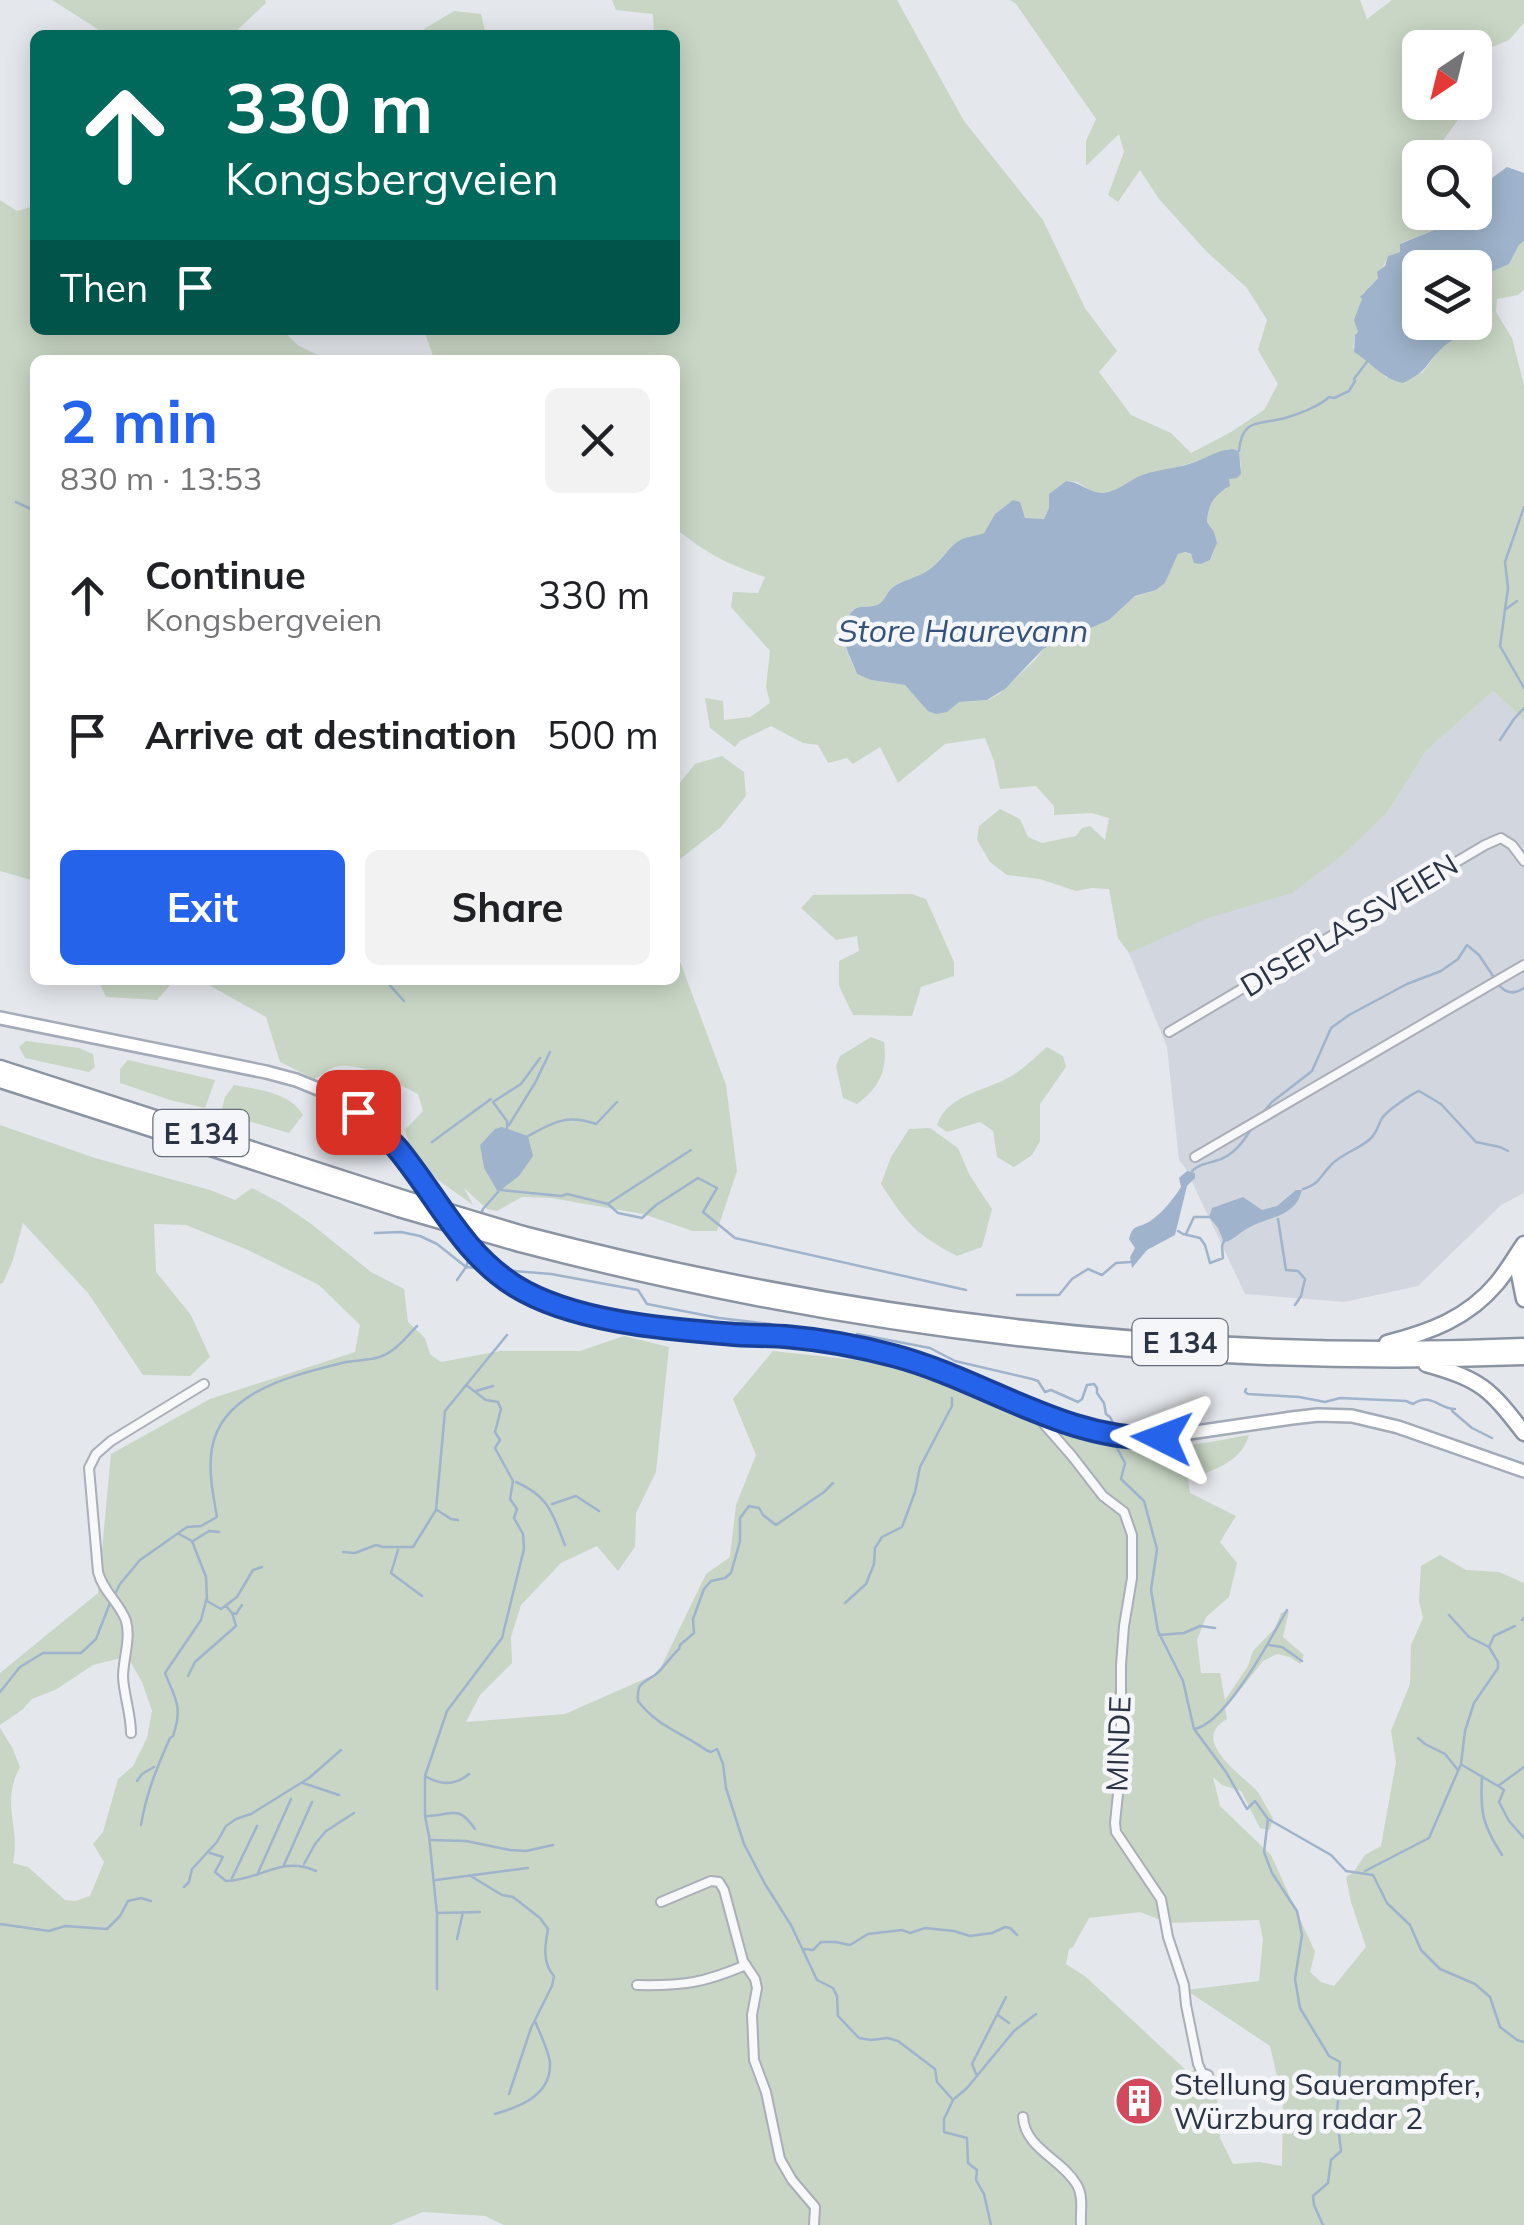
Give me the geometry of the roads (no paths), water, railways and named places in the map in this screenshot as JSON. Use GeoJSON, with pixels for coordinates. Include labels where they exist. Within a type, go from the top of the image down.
{"type":"FeatureCollection","features":[{"type":"Feature","properties":{"kind":"highway","name":"E 134"},"geometry":{"type":"LineString","coordinates":[[0,1068],[401,1204]]}},
{"type":"Feature","properties":{"kind":"highway","name":"E 134"},"geometry":{"type":"LineString","coordinates":[[0,1080],[647,1276],[844,1315],[991,1336],[1200,1355],[1412,1360],[1524,1357]]}},
{"type":"Feature","properties":{"kind":"highway","name":"E 134"},"geometry":{"type":"LineString","coordinates":[[522,1239],[727,1282],[916,1315],[1128,1339],[1281,1348],[1524,1346]]}},
{"type":"Feature","properties":{"kind":"highway","name":"E 134"},"geometry":{"type":"LineString","coordinates":[[1367,1349],[1422,1334],[1459,1317],[1496,1284],[1524,1244]]}},
{"type":"Feature","properties":{"kind":"highway"},"geometry":{"type":"LineString","coordinates":[[1524,1253],[1519,1278],[1524,1298]]}},
{"type":"Feature","properties":{"kind":"highway","name":"E 134"},"geometry":{"type":"LineString","coordinates":[[1412,1360],[1475,1381],[1497,1398],[1524,1433]]}},
{"type":"Feature","properties":{"kind":"main road"},"geometry":{"type":"LineString","coordinates":[[0,1018],[266,1072],[328,1093],[358,1112],[396,1148],[479,1258],[514,1285],[586,1315],[726,1334],[816,1340],[890,1355],[928,1365],[1047,1420],[1099,1433],[1146,1438],[1292,1418],[1352,1416],[1375,1420],[1524,1472]]}},
{"type":"Feature","properties":{"kind":"street","name":"DISEPLASSVEIEN"},"geometry":{"type":"LineString","coordinates":[[1169,1032],[1485,845],[1501,838],[1524,861]]}},
{"type":"Feature","properties":{"kind":"street"},"geometry":{"type":"LineString","coordinates":[[1195,1158],[1524,966]]}},
{"type":"Feature","properties":{"kind":"street"},"geometry":{"type":"LineString","coordinates":[[131,1734],[123,1674],[126,1623],[98,1572],[89,1468],[96,1454],[111,1441],[204,1384]]}},
{"type":"Feature","properties":{"kind":"street","name":"MINDE"},"geometry":{"type":"LineString","coordinates":[[1047,1420],[1103,1496],[1117,1505],[1129,1522],[1134,1550],[1121,1666],[1116,1832],[1161,1899],[1168,1937],[1184,1985],[1198,2064],[1202,2073],[1208,2075]]}},
{"type":"Feature","properties":{"kind":"street"},"geometry":{"type":"LineString","coordinates":[[661,1902],[710,1882],[720,1882],[740,1950],[757,1988],[752,2016],[754,2060],[766,2092],[780,2158],[792,2180],[815,2207],[814,2225]]}},
{"type":"Feature","properties":{"kind":"street"},"geometry":{"type":"LineString","coordinates":[[637,1985],[694,1983],[746,1965]]}},
{"type":"Feature","properties":{"kind":"street"},"geometry":{"type":"LineString","coordinates":[[1023,2117],[1030,2138],[1076,2184],[1081,2195],[1082,2225]]}},
{"type":"Feature","properties":{"kind":"water"},"geometry":{"type":"Polygon","coordinates":[[[1507,167],[1524,173],[1524,241],[1509,264],[1492,272],[1492,250],[1402,250],[1402,340],[1453,340],[1417,375],[1403,383],[1389,378],[1354,352],[1358,332],[1354,320],[1360,297],[1378,278],[1377,272],[1385,266],[1388,256],[1400,252],[1400,244],[1434,230],[1492,230],[1492,179],[1507,167]]]}},
{"type":"Feature","properties":{"kind":"water","name":"Store Haurevann"},"geometry":{"type":"Polygon","coordinates":[[[1232,449],[1239,451],[1241,474],[1229,479],[1230,486],[1216,496],[1209,510],[1207,522],[1217,543],[1210,560],[1194,563],[1191,554],[1178,554],[1165,583],[1156,590],[1135,596],[1109,620],[1043,649],[1005,689],[987,700],[959,702],[947,712],[936,714],[928,711],[905,685],[857,674],[844,636],[852,611],[880,604],[892,588],[932,568],[957,542],[984,533],[995,514],[1013,500],[1020,502],[1025,518],[1044,519],[1049,494],[1066,481],[1104,493],[1142,475],[1232,449]]]}},
{"type":"Feature","properties":{"kind":"water"},"geometry":{"type":"Polygon","coordinates":[[[502,1127],[528,1136],[533,1156],[519,1176],[498,1192],[484,1168],[480,1145],[502,1127]]]}},
{"type":"Feature","properties":{"kind":"water"},"geometry":{"type":"Polygon","coordinates":[[[1187,1171],[1195,1173],[1195,1178],[1187,1186],[1175,1235],[1147,1250],[1132,1268],[1130,1257],[1135,1248],[1129,1239],[1131,1234],[1165,1208],[1181,1187],[1179,1178],[1187,1171]]]}},
{"type":"Feature","properties":{"kind":"water"},"geometry":{"type":"Polygon","coordinates":[[[1296,1190],[1302,1190],[1294,1206],[1226,1242],[1209,1217],[1212,1208],[1243,1197],[1262,1210],[1277,1206],[1296,1190]]]}},
{"type":"Feature","properties":{"kind":"waterway"},"geometry":{"type":"LineString","coordinates":[[1239,451],[1248,427],[1297,414],[1349,391],[1369,359]]}},
{"type":"Feature","properties":{"kind":"waterway"},"geometry":{"type":"LineString","coordinates":[[16,502],[30,509]]}},
{"type":"Feature","properties":{"kind":"waterway"},"geometry":{"type":"LineString","coordinates":[[1524,507],[1505,562],[1508,588],[1500,646],[1524,688]]}},
{"type":"Feature","properties":{"kind":"waterway"},"geometry":{"type":"LineString","coordinates":[[1506,609],[1517,601]]}},
{"type":"Feature","properties":{"kind":"waterway"},"geometry":{"type":"LineString","coordinates":[[1500,740],[1524,708]]}},
{"type":"Feature","properties":{"kind":"waterway"},"geometry":{"type":"LineString","coordinates":[[1260,1116],[1312,1071],[1331,1028],[1407,984],[1441,971],[1458,959],[1467,945],[1495,979]]}},
{"type":"Feature","properties":{"kind":"waterway"},"geometry":{"type":"LineString","coordinates":[[390,985],[404,1001]]}},
{"type":"Feature","properties":{"kind":"waterway"},"geometry":{"type":"LineString","coordinates":[[1499,985],[1511,992],[1524,988]]}},
{"type":"Feature","properties":{"kind":"waterway"},"geometry":{"type":"LineString","coordinates":[[509,1125],[550,1052]]}},
{"type":"Feature","properties":{"kind":"waterway"},"geometry":{"type":"LineString","coordinates":[[507,1129],[507,1121],[493,1102],[521,1084],[540,1058]]}},
{"type":"Feature","properties":{"kind":"waterway"},"geometry":{"type":"LineString","coordinates":[[1303,1189],[1317,1182],[1335,1161],[1366,1142],[1385,1115],[1419,1091],[1441,1104],[1476,1142],[1508,1151]]}},
{"type":"Feature","properties":{"kind":"waterway"},"geometry":{"type":"LineString","coordinates":[[432,1142],[491,1099]]}},
{"type":"Feature","properties":{"kind":"waterway"},"geometry":{"type":"LineString","coordinates":[[528,1136],[560,1121],[596,1124],[617,1102]]}},
{"type":"Feature","properties":{"kind":"waterway"},"geometry":{"type":"LineString","coordinates":[[1192,1171],[1233,1152],[1253,1126]]}},
{"type":"Feature","properties":{"kind":"waterway"},"geometry":{"type":"LineString","coordinates":[[609,1203],[691,1150]]}},
{"type":"Feature","properties":{"kind":"waterway"},"geometry":{"type":"LineString","coordinates":[[501,1190],[567,1194],[642,1218],[698,1178],[717,1188],[703,1212],[735,1238],[966,1290]]}},
{"type":"Feature","properties":{"kind":"waterway"},"geometry":{"type":"LineString","coordinates":[[481,1214],[498,1192]]}},
{"type":"Feature","properties":{"kind":"waterway"},"geometry":{"type":"LineString","coordinates":[[1186,1234],[1194,1217],[1209,1217]]}},
{"type":"Feature","properties":{"kind":"waterway"},"geometry":{"type":"LineString","coordinates":[[1278,1219],[1286,1270],[1298,1271],[1305,1279],[1295,1305]]}},
{"type":"Feature","properties":{"kind":"waterway"},"geometry":{"type":"LineString","coordinates":[[1178,1231],[1200,1238],[1210,1263],[1223,1258],[1224,1241]]}},
{"type":"Feature","properties":{"kind":"waterway"},"geometry":{"type":"LineString","coordinates":[[375,1233],[420,1236],[466,1267],[484,1269]]}},
{"type":"Feature","properties":{"kind":"waterway"},"geometry":{"type":"LineString","coordinates":[[457,1280],[470,1256]]}},
{"type":"Feature","properties":{"kind":"waterway"},"geometry":{"type":"LineString","coordinates":[[1017,1295],[1059,1295],[1072,1279],[1088,1269],[1102,1275],[1116,1263],[1131,1262]]}},
{"type":"Feature","properties":{"kind":"waterway"},"geometry":{"type":"LineString","coordinates":[[502,1270],[551,1274],[638,1290],[647,1304],[770,1324]]}},
{"type":"Feature","properties":{"kind":"waterway"},"geometry":{"type":"LineString","coordinates":[[114,1596],[140,1560],[187,1527],[201,1526],[217,1517],[211,1456],[218,1429],[229,1413],[244,1400],[280,1381],[382,1356],[417,1326]]}},
{"type":"Feature","properties":{"kind":"waterway"},"geometry":{"type":"LineString","coordinates":[[857,1334],[930,1348],[955,1361],[1032,1379],[1045,1392],[1051,1390],[1078,1402],[1087,1385],[1094,1384],[1114,1425]]}},
{"type":"Feature","properties":{"kind":"waterway"},"geometry":{"type":"LineString","coordinates":[[343,1552],[355,1553],[376,1545],[413,1547],[436,1510],[445,1411],[507,1335]]}},
{"type":"Feature","properties":{"kind":"waterway"},"geometry":{"type":"LineString","coordinates":[[437,1989],[437,1914],[425,1816],[425,1776],[447,1711],[502,1638],[524,1549],[523,1534],[514,1518],[517,1509],[510,1499],[513,1481],[495,1448],[500,1440],[495,1432],[501,1409],[498,1402],[486,1400],[466,1385]]}},
{"type":"Feature","properties":{"kind":"waterway"},"geometry":{"type":"LineString","coordinates":[[476,1391],[493,1386]]}},
{"type":"Feature","properties":{"kind":"waterway"},"geometry":{"type":"LineString","coordinates":[[1246,1389],[1248,1394],[1325,1402],[1340,1398],[1413,1404],[1430,1400],[1455,1409]]}},
{"type":"Feature","properties":{"kind":"waterway"},"geometry":{"type":"LineString","coordinates":[[845,1603],[866,1584],[875,1548],[882,1537],[902,1527],[920,1467],[952,1406],[952,1398]]}},
{"type":"Feature","properties":{"kind":"waterway"},"geometry":{"type":"LineString","coordinates":[[1452,1411],[1492,1438]]}},
{"type":"Feature","properties":{"kind":"waterway"},"geometry":{"type":"LineString","coordinates":[[1117,1448],[1125,1463],[1121,1479],[1144,1501],[1157,1549],[1151,1590],[1158,1631],[1183,1681],[1194,1729],[1247,1809],[1255,1801],[1268,1819],[1264,1852],[1272,1873],[1297,1911],[1302,1935],[1295,1979],[1300,2008],[1329,2056],[1340,2062],[1337,2117],[1341,2151],[1331,2160],[1328,2183],[1313,2196],[1323,2225]]}},
{"type":"Feature","properties":{"kind":"waterway"},"geometry":{"type":"LineString","coordinates":[[516,1482],[543,1500],[565,1545]]}},
{"type":"Feature","properties":{"kind":"waterway"},"geometry":{"type":"LineString","coordinates":[[833,1483],[776,1525],[759,1508],[749,1506],[740,1518],[740,1541],[731,1573],[711,1581],[704,1589],[693,1619],[694,1633],[658,1672],[641,1684],[638,1701],[654,1717],[706,1750],[717,1749],[744,1844],[791,1925],[817,1980],[833,1988],[838,2016],[859,2038],[898,2041],[935,2069],[937,2082],[953,2100]]}},
{"type":"Feature","properties":{"kind":"waterway"},"geometry":{"type":"LineString","coordinates":[[552,1504],[576,1496],[599,1511]]}},
{"type":"Feature","properties":{"kind":"waterway"},"geometry":{"type":"LineString","coordinates":[[437,1510],[458,1520]]}},
{"type":"Feature","properties":{"kind":"waterway"},"geometry":{"type":"LineString","coordinates":[[193,1541],[209,1531],[219,1532]]}},
{"type":"Feature","properties":{"kind":"waterway"},"geometry":{"type":"LineString","coordinates":[[179,1534],[192,1541],[206,1577],[207,1601],[221,1609],[237,1597],[253,1570],[262,1567]]}},
{"type":"Feature","properties":{"kind":"waterway"},"geometry":{"type":"LineString","coordinates":[[398,1550],[391,1573],[422,1596]]}},
{"type":"Feature","properties":{"kind":"waterway"},"geometry":{"type":"LineString","coordinates":[[141,1825],[152,1781],[178,1718],[165,1673],[201,1620],[207,1597]]}},
{"type":"Feature","properties":{"kind":"waterway"},"geometry":{"type":"LineString","coordinates":[[0,1692],[20,1667],[43,1653],[81,1653],[96,1639],[110,1603]]}},
{"type":"Feature","properties":{"kind":"waterway"},"geometry":{"type":"LineString","coordinates":[[233,1613],[242,1605]]}},
{"type":"Feature","properties":{"kind":"waterway"},"geometry":{"type":"LineString","coordinates":[[188,1676],[195,1662],[236,1626],[226,1606]]}},
{"type":"Feature","properties":{"kind":"waterway"},"geometry":{"type":"LineString","coordinates":[[1195,1729],[1207,1723],[1234,1696],[1287,1610]]}},
{"type":"Feature","properties":{"kind":"waterway"},"geometry":{"type":"LineString","coordinates":[[1449,1615],[1469,1637],[1489,1647]]}},
{"type":"Feature","properties":{"kind":"waterway"},"geometry":{"type":"LineString","coordinates":[[1159,1635],[1184,1633],[1200,1626],[1215,1628]]}},
{"type":"Feature","properties":{"kind":"waterway"},"geometry":{"type":"LineString","coordinates":[[1365,1871],[1429,1838],[1461,1764],[1474,1703],[1498,1668],[1489,1647],[1494,1636],[1515,1626]]}},
{"type":"Feature","properties":{"kind":"waterway"},"geometry":{"type":"LineString","coordinates":[[1268,1645],[1282,1647],[1302,1661]]}},
{"type":"Feature","properties":{"kind":"waterway"},"geometry":{"type":"LineString","coordinates":[[1418,1738],[1445,1754],[1458,1770]]}},
{"type":"Feature","properties":{"kind":"waterway"},"geometry":{"type":"LineString","coordinates":[[184,1887],[192,1869],[226,1826],[309,1778],[341,1750]]}},
{"type":"Feature","properties":{"kind":"waterway"},"geometry":{"type":"LineString","coordinates":[[1462,1765],[1498,1786],[1524,1767]]}},
{"type":"Feature","properties":{"kind":"waterway"},"geometry":{"type":"LineString","coordinates":[[137,1781],[154,1767]]}},
{"type":"Feature","properties":{"kind":"waterway"},"geometry":{"type":"LineString","coordinates":[[425,1776],[447,1783],[469,1774]]}},
{"type":"Feature","properties":{"kind":"waterway"},"geometry":{"type":"LineString","coordinates":[[1482,1776],[1484,1817],[1502,1855]]}},
{"type":"Feature","properties":{"kind":"waterway"},"geometry":{"type":"LineString","coordinates":[[303,1783],[339,1795]]}},
{"type":"Feature","properties":{"kind":"waterway"},"geometry":{"type":"LineString","coordinates":[[1500,1787],[1504,1790],[1499,1802],[1524,1838]]}},
{"type":"Feature","properties":{"kind":"waterway"},"geometry":{"type":"LineString","coordinates":[[257,1875],[291,1799]]}},
{"type":"Feature","properties":{"kind":"waterway"},"geometry":{"type":"LineString","coordinates":[[284,1865],[312,1802]]}},
{"type":"Feature","properties":{"kind":"waterway"},"geometry":{"type":"LineString","coordinates":[[304,1864],[326,1831],[354,1813]]}},
{"type":"Feature","properties":{"kind":"waterway"},"geometry":{"type":"LineString","coordinates":[[425,1816],[458,1813],[475,1829]]}},
{"type":"Feature","properties":{"kind":"waterway"},"geometry":{"type":"LineString","coordinates":[[1268,1819],[1331,1855],[1346,1871],[1373,1875],[1387,1903],[1410,1925],[1421,1950],[1440,1969],[1475,1984],[1490,1997],[1500,2027],[1524,2042]]}},
{"type":"Feature","properties":{"kind":"waterway"},"geometry":{"type":"LineString","coordinates":[[232,1878],[257,1826]]}},
{"type":"Feature","properties":{"kind":"waterway"},"geometry":{"type":"LineString","coordinates":[[431,1840],[466,1841],[526,1851],[553,1845]]}},
{"type":"Feature","properties":{"kind":"waterway"},"geometry":{"type":"LineString","coordinates":[[210,1853],[223,1857],[215,1872],[226,1881],[281,1867],[316,1871]]}},
{"type":"Feature","properties":{"kind":"waterway"},"geometry":{"type":"LineString","coordinates":[[436,1880],[528,1868]]}},
{"type":"Feature","properties":{"kind":"waterway"},"geometry":{"type":"LineString","coordinates":[[469,1875],[502,1895],[513,1897],[548,1929],[545,1954],[554,1976],[552,1986],[531,2028],[509,2094]]}},
{"type":"Feature","properties":{"kind":"waterway"},"geometry":{"type":"LineString","coordinates":[[0,1924],[49,1931],[65,1926],[107,1929],[128,1901],[151,1901]]}},
{"type":"Feature","properties":{"kind":"waterway"},"geometry":{"type":"LineString","coordinates":[[457,1939],[463,1912]]}},
{"type":"Feature","properties":{"kind":"waterway"},"geometry":{"type":"LineString","coordinates":[[437,1913],[480,1912]]}},
{"type":"Feature","properties":{"kind":"waterway"},"geometry":{"type":"LineString","coordinates":[[804,1949],[813,1950],[821,1942],[850,1945],[868,1934],[902,1930],[910,1933],[925,1928],[970,1936],[1005,1927],[1017,1935]]}},
{"type":"Feature","properties":{"kind":"waterway"},"geometry":{"type":"LineString","coordinates":[[977,2076],[972,2064],[1006,1997]]}},
{"type":"Feature","properties":{"kind":"waterway"},"geometry":{"type":"LineString","coordinates":[[991,2225],[984,2194],[976,2180],[977,2170],[968,2163],[967,2138],[944,2132],[944,2119],[953,2100],[1014,2031],[1036,2014]]}},
{"type":"Feature","properties":{"kind":"waterway"},"geometry":{"type":"LineString","coordinates":[[998,2015],[1009,2023]]}},
{"type":"Feature","properties":{"kind":"waterway"},"geometry":{"type":"LineString","coordinates":[[495,2114],[532,2098],[549,2076],[550,2061],[535,2021]]}},
{"type":"Feature","properties":{"kind":"place","name":"Stellung Sauerampfer, Würzburg radar 2"},"geometry":{"type":"Point","coordinates":[1139,2101]}}]}
